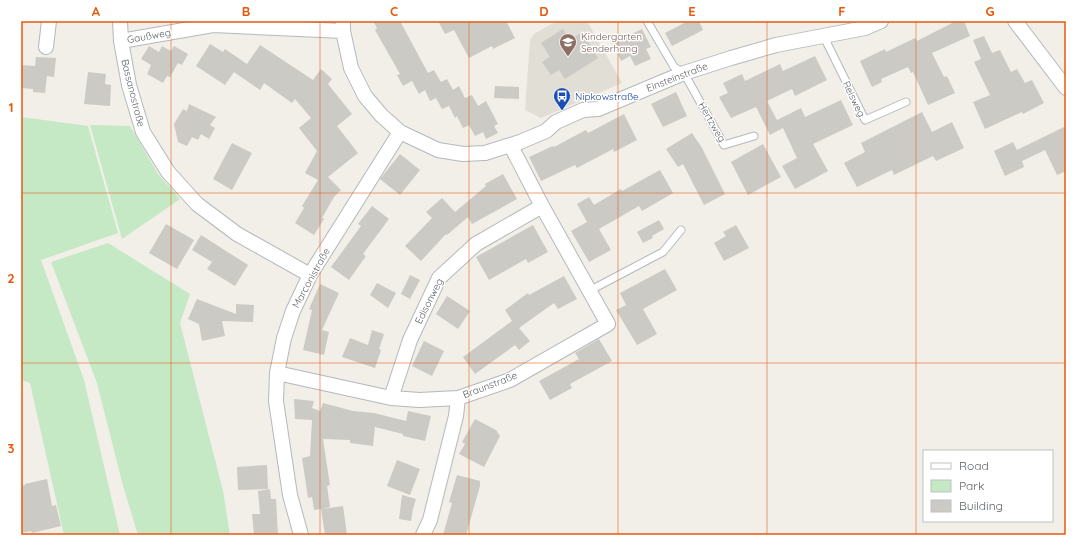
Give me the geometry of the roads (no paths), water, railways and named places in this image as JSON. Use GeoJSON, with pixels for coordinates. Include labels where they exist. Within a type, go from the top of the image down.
{"type":"FeatureCollection","features":[{"type":"Feature","properties":{"kind":"street"},"geometry":{"type":"LineString","coordinates":[[46,47],[49,21]]}},
{"type":"Feature","properties":{"kind":"street","name":"Bassanostraße"},"geometry":{"type":"LineString","coordinates":[[120,21],[121,41],[129,85],[143,132],[168,172],[197,204],[237,234],[310,275]]}},
{"type":"Feature","properties":{"kind":"street","name":"Einsteinstraße"},"geometry":{"type":"LineString","coordinates":[[343,26],[351,68],[365,96],[381,115],[400,132],[438,150],[463,154],[485,153],[511,146],[546,131],[556,122],[583,110],[598,109],[684,73],[731,58],[776,45],[865,28],[881,21]]}},
{"type":"Feature","properties":{"kind":"street"},"geometry":{"type":"LineString","coordinates":[[1015,21],[1066,88]]}},
{"type":"Feature","properties":{"kind":"street","name":"Gaußweg"},"geometry":{"type":"LineString","coordinates":[[121,41],[213,25],[343,26]]}},
{"type":"Feature","properties":{"kind":"street","name":"Marconistraße"},"geometry":{"type":"LineString","coordinates":[[301,535],[290,495],[276,401],[277,373],[284,338],[293,311],[310,275],[400,132]]}},
{"type":"Feature","properties":{"kind":"street"},"geometry":{"type":"LineString","coordinates":[[511,146],[589,291]]}},
{"type":"Feature","properties":{"kind":"street","name":"Edisonweg"},"geometry":{"type":"LineString","coordinates":[[391,398],[410,340],[439,278],[476,244],[542,206]]}},
{"type":"Feature","properties":{"kind":"street","name":"Braunstraße"},"geometry":{"type":"LineString","coordinates":[[277,373],[391,398],[420,400],[458,398],[510,380],[608,324],[589,291]]}},
{"type":"Feature","properties":{"kind":"street"},"geometry":{"type":"LineString","coordinates":[[423,535],[432,512],[456,416],[458,398]]}},
{"type":"Feature","properties":{"kind":"lane"},"geometry":{"type":"LineString","coordinates":[[647,21],[674,67],[684,73]]}},
{"type":"Feature","properties":{"kind":"lane","name":"Reisweg"},"geometry":{"type":"LineString","coordinates":[[824,36],[865,120],[906,102]]}},
{"type":"Feature","properties":{"kind":"lane","name":"Hertzweg"},"geometry":{"type":"LineString","coordinates":[[684,73],[724,145],[754,136]]}},
{"type":"Feature","properties":{"kind":"lane"},"geometry":{"type":"LineString","coordinates":[[589,291],[663,252],[681,230]]}},
{"type":"Feature","properties":{"kind":"place","name":"Kindergarten Senderhang"},"geometry":{"type":"Point","coordinates":[568,57]}},
{"type":"Feature","properties":{"kind":"place","name":"Nipkowstraße"},"geometry":{"type":"Point","coordinates":[562,111]}}]}
